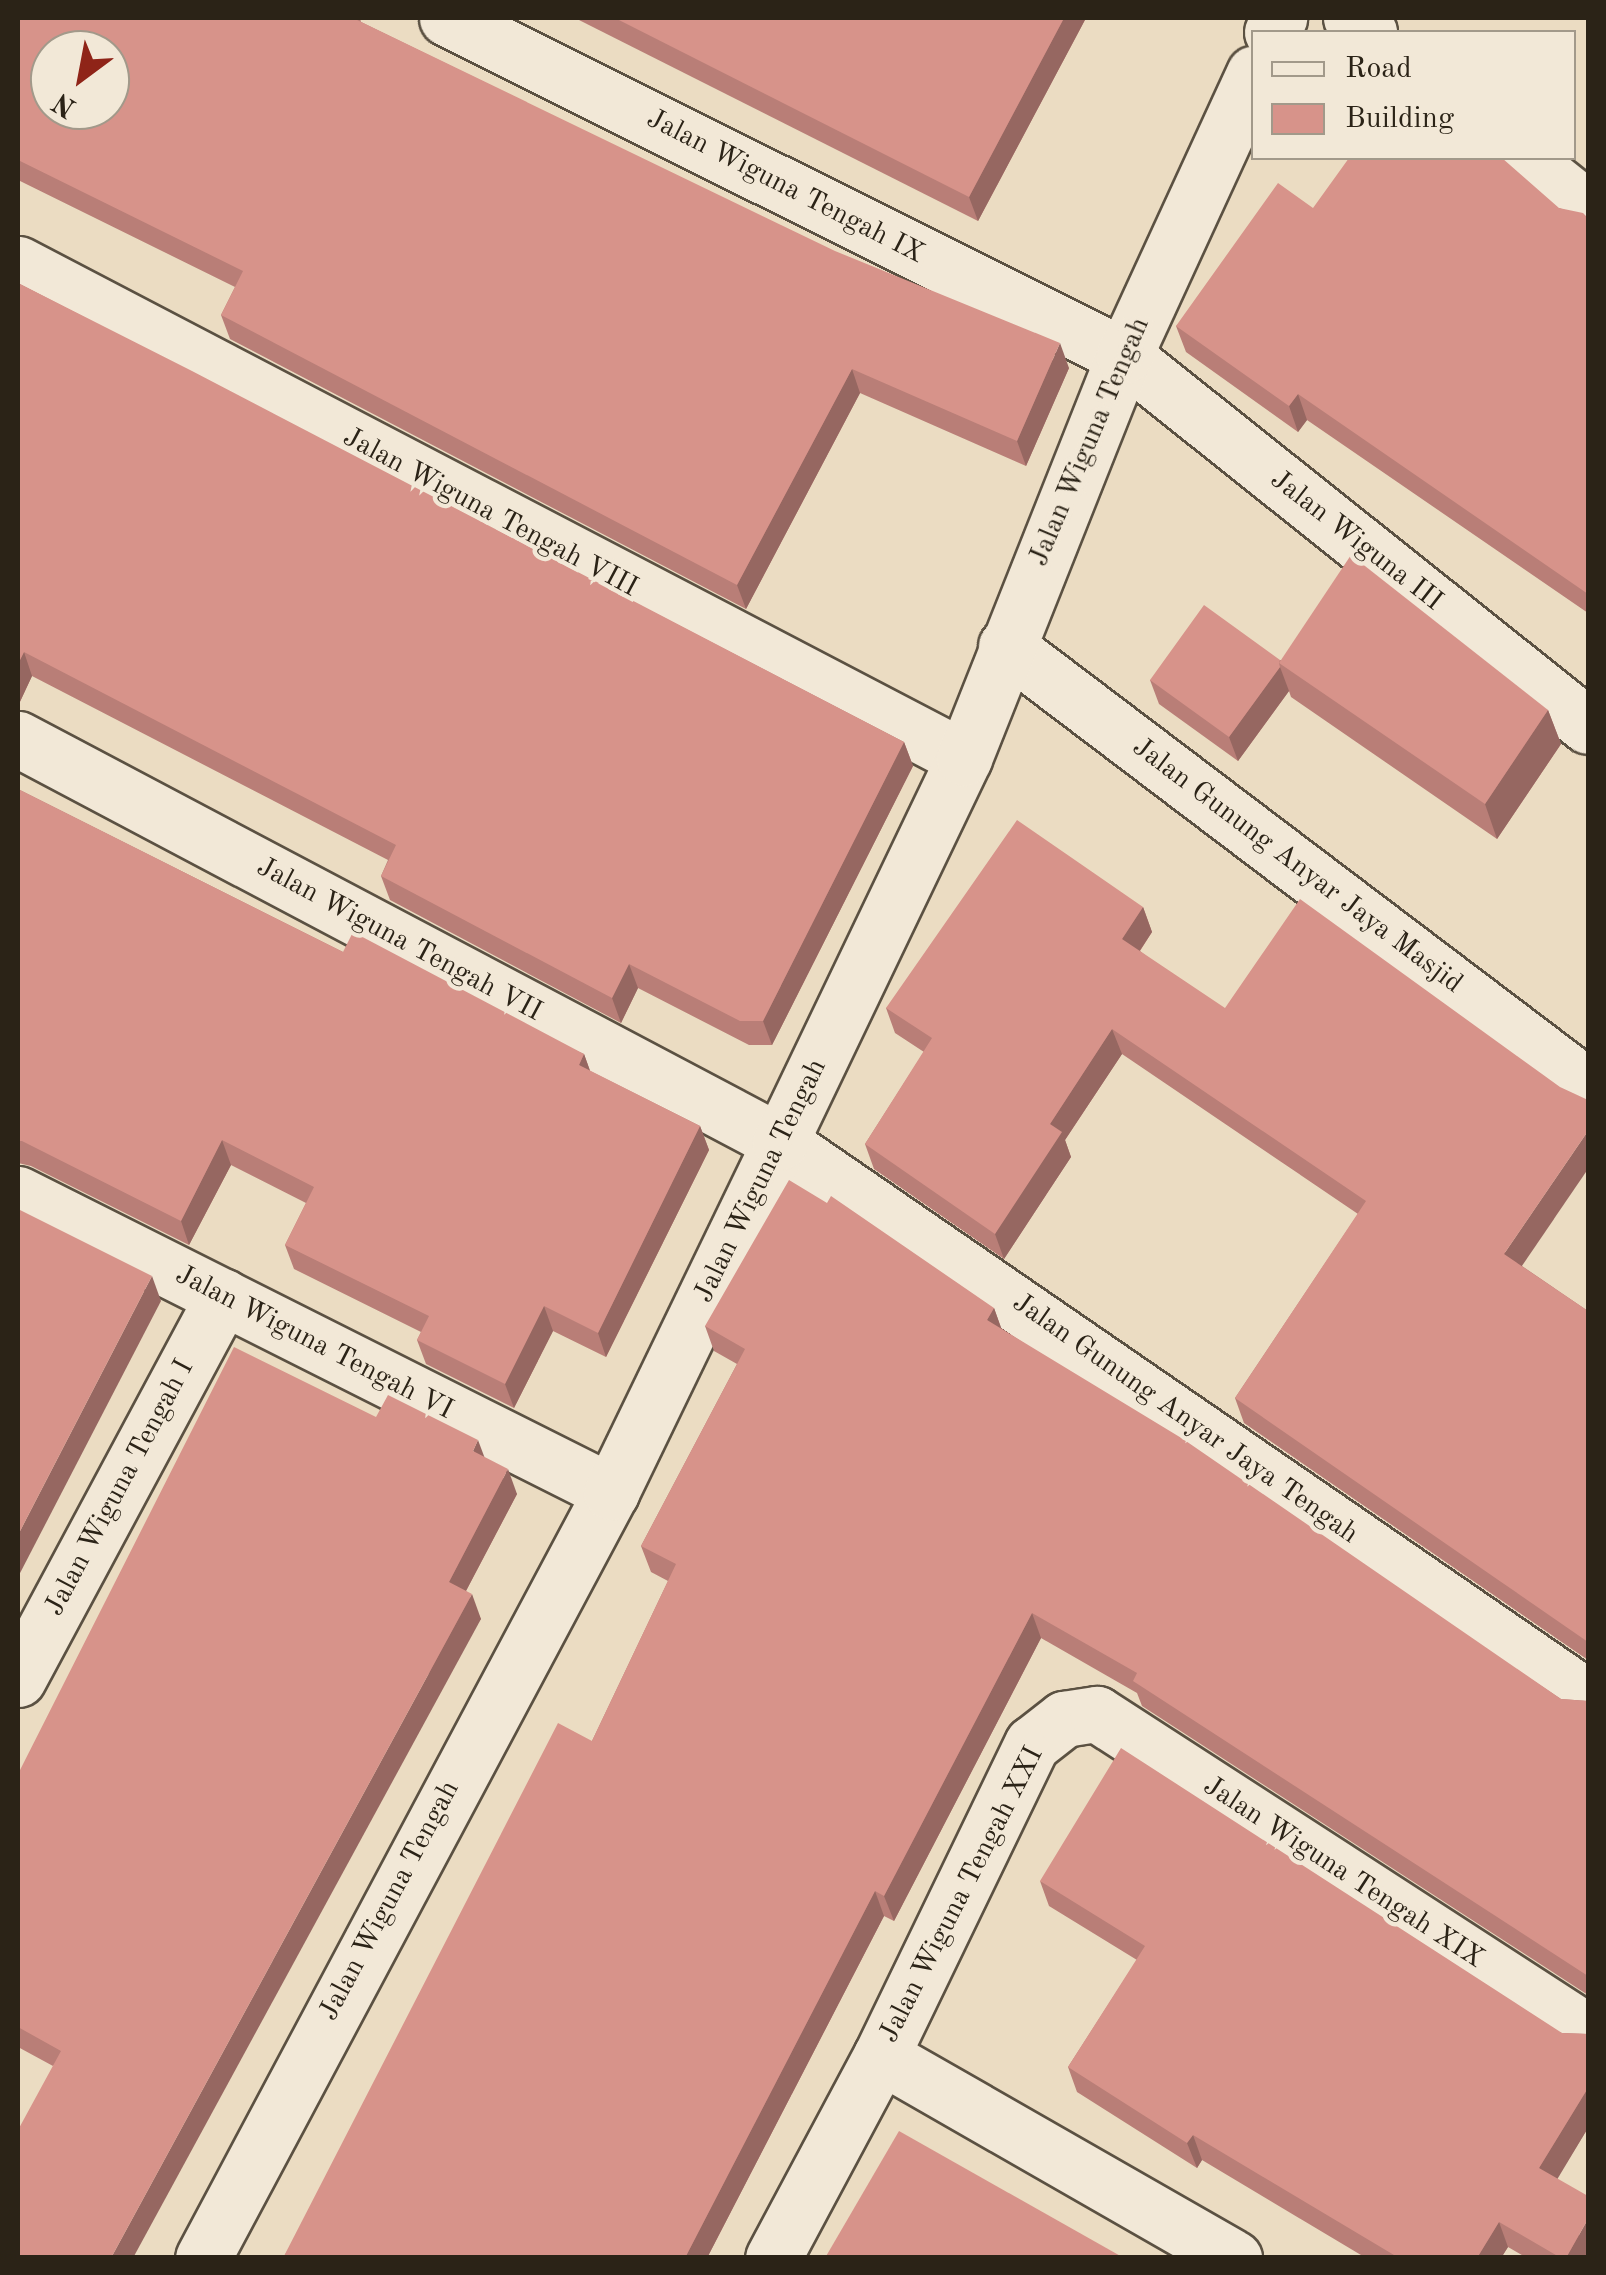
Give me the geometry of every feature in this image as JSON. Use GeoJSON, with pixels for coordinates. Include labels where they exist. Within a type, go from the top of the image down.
{"type":"FeatureCollection","features":[{"type":"Feature","properties":{"kind":"street","name":"Jalan Wiguna Tengah IX"},"geometry":{"type":"LineString","coordinates":[[446,18],[1124,356]]}},
{"type":"Feature","properties":{"kind":"street","name":"Jalan Wiguna Tengah"},"geometry":{"type":"LineString","coordinates":[[203,2258],[611,1492],[780,1142],[964,758],[1124,356],[1251,81]]}},
{"type":"Feature","properties":{"kind":"street"},"geometry":{"type":"LineString","coordinates":[[1527,160],[1588,209]]}},
{"type":"Feature","properties":{"kind":"street","name":"Jalan Wiguna Tengah VIII"},"geometry":{"type":"LineString","coordinates":[[18,264],[964,758]]}},
{"type":"Feature","properties":{"kind":"street","name":"Jalan Wiguna III"},"geometry":{"type":"LineString","coordinates":[[1124,356],[1588,726]]}},
{"type":"Feature","properties":{"kind":"street","name":"Jalan Gunung Anyar Jaya Masjid"},"geometry":{"type":"LineString","coordinates":[[1006,646],[1588,1087]]}},
{"type":"Feature","properties":{"kind":"street","name":"Jalan Wiguna Tengah VII"},"geometry":{"type":"LineString","coordinates":[[18,739],[780,1142]]}},
{"type":"Feature","properties":{"kind":"street","name":"Jalan Gunung Anyar Jaya Tengah"},"geometry":{"type":"LineString","coordinates":[[780,1142],[1588,1698]]}},
{"type":"Feature","properties":{"kind":"street","name":"Jalan Wiguna Tengah VI"},"geometry":{"type":"LineString","coordinates":[[18,1194],[611,1492]]}},
{"type":"Feature","properties":{"kind":"street","name":"Jalan Wiguna Tengah I"},"geometry":{"type":"LineString","coordinates":[[21,1663],[223,1297]]}},
{"type":"Feature","properties":{"kind":"street","name":"Jalan Wiguna Tengah XIX"},"geometry":{"type":"LineString","coordinates":[[1097,1714],[1588,2032]]}},
{"type":"Feature","properties":{"kind":"street","name":"Jalan Wiguna Tengah XXI"},"geometry":{"type":"LineString","coordinates":[[774,2258],[881,2056],[1032,1744],[1064,1719],[1097,1714]]}},
{"type":"Feature","properties":{"kind":"street","name":"Jalan Wiguna Tengah XXI"},"geometry":{"type":"LineString","coordinates":[[881,2056],[1234,2258]]}},
{"type":"Feature","properties":{"kind":"building"},"geometry":{"type":"Polygon","coordinates":[[[18,18],[353,18],[835,251],[1060,343],[1017,441],[852,369],[737,585],[221,315],[243,271],[18,160],[18,18]]]}},
{"type":"Feature","properties":{"kind":"building"},"geometry":{"type":"Polygon","coordinates":[[[615,18],[1064,18],[969,197],[615,18]]]}},
{"type":"Feature","properties":{"kind":"building"},"geometry":{"type":"Polygon","coordinates":[[[1348,160],[1504,160],[1559,208],[1583,213],[1588,218],[1588,594],[1298,394],[1289,406],[1176,326],[1278,183],[1313,208],[1348,160]]]}},
{"type":"Feature","properties":{"kind":"building"},"geometry":{"type":"Polygon","coordinates":[[[18,283],[904,742],[763,1021],[740,1021],[629,964],[612,998],[381,876],[396,845],[24,652],[18,664],[18,283]]]}},
{"type":"Feature","properties":{"kind":"building"},"geometry":{"type":"Polygon","coordinates":[[[1351,555],[1548,710],[1485,804],[1279,663],[1351,555]]]}},
{"type":"Feature","properties":{"kind":"building"},"geometry":{"type":"Polygon","coordinates":[[[1204,605],[1280,660],[1280,667],[1229,737],[1150,680],[1204,605]]]}},
{"type":"Feature","properties":{"kind":"building"},"geometry":{"type":"Polygon","coordinates":[[[18,789],[343,952],[353,932],[584,1054],[579,1065],[700,1126],[598,1333],[544,1306],[505,1384],[417,1340],[429,1316],[285,1245],[314,1187],[222,1140],[181,1221],[18,1141],[18,789]]]}},
{"type":"Feature","properties":{"kind":"building"},"geometry":{"type":"Polygon","coordinates":[[[1017,820],[1143,907],[1122,939],[1225,1008],[1300,899],[1560,1087],[1588,1100],[1588,1131],[1504,1254],[1588,1311],[1588,1642],[1235,1398],[1366,1201],[1112,1029],[1050,1124],[1062,1132],[995,1234],[865,1144],[932,1038],[886,1008],[1017,820]]]}},
{"type":"Feature","properties":{"kind":"building"},"geometry":{"type":"Polygon","coordinates":[[[789,1180],[827,1203],[831,1196],[994,1308],[987,1320],[1183,1439],[1561,1699],[1588,1701],[1588,1976],[1133,1681],[1137,1673],[1032,1613],[884,1896],[875,1891],[685,2258],[283,2258],[558,1723],[592,1741],[676,1564],[641,1546],[745,1349],[705,1326],[789,1180]]]}},
{"type":"Feature","properties":{"kind":"building"},"geometry":{"type":"Polygon","coordinates":[[[18,1209],[152,1276],[18,1535],[18,1209]]]}},
{"type":"Feature","properties":{"kind":"building"},"geometry":{"type":"Polygon","coordinates":[[[234,1347],[376,1417],[388,1395],[478,1440],[473,1451],[508,1469],[449,1582],[472,1594],[111,2258],[18,2258],[18,2130],[61,2051],[18,2027],[18,1774],[234,1347]]]}},
{"type":"Feature","properties":{"kind":"building"},"geometry":{"type":"Polygon","coordinates":[[[1121,1748],[1562,2033],[1588,2034],[1588,2088],[1539,2168],[1588,2196],[1588,2219],[1566,2258],[1499,2222],[1477,2258],[1399,2258],[1193,2135],[1187,2143],[1068,2067],[1145,1946],[1040,1881],[1121,1748]]]}},
{"type":"Feature","properties":{"kind":"building"},"geometry":{"type":"Polygon","coordinates":[[[899,2131],[1124,2258],[825,2258],[899,2131]]]}}]}
